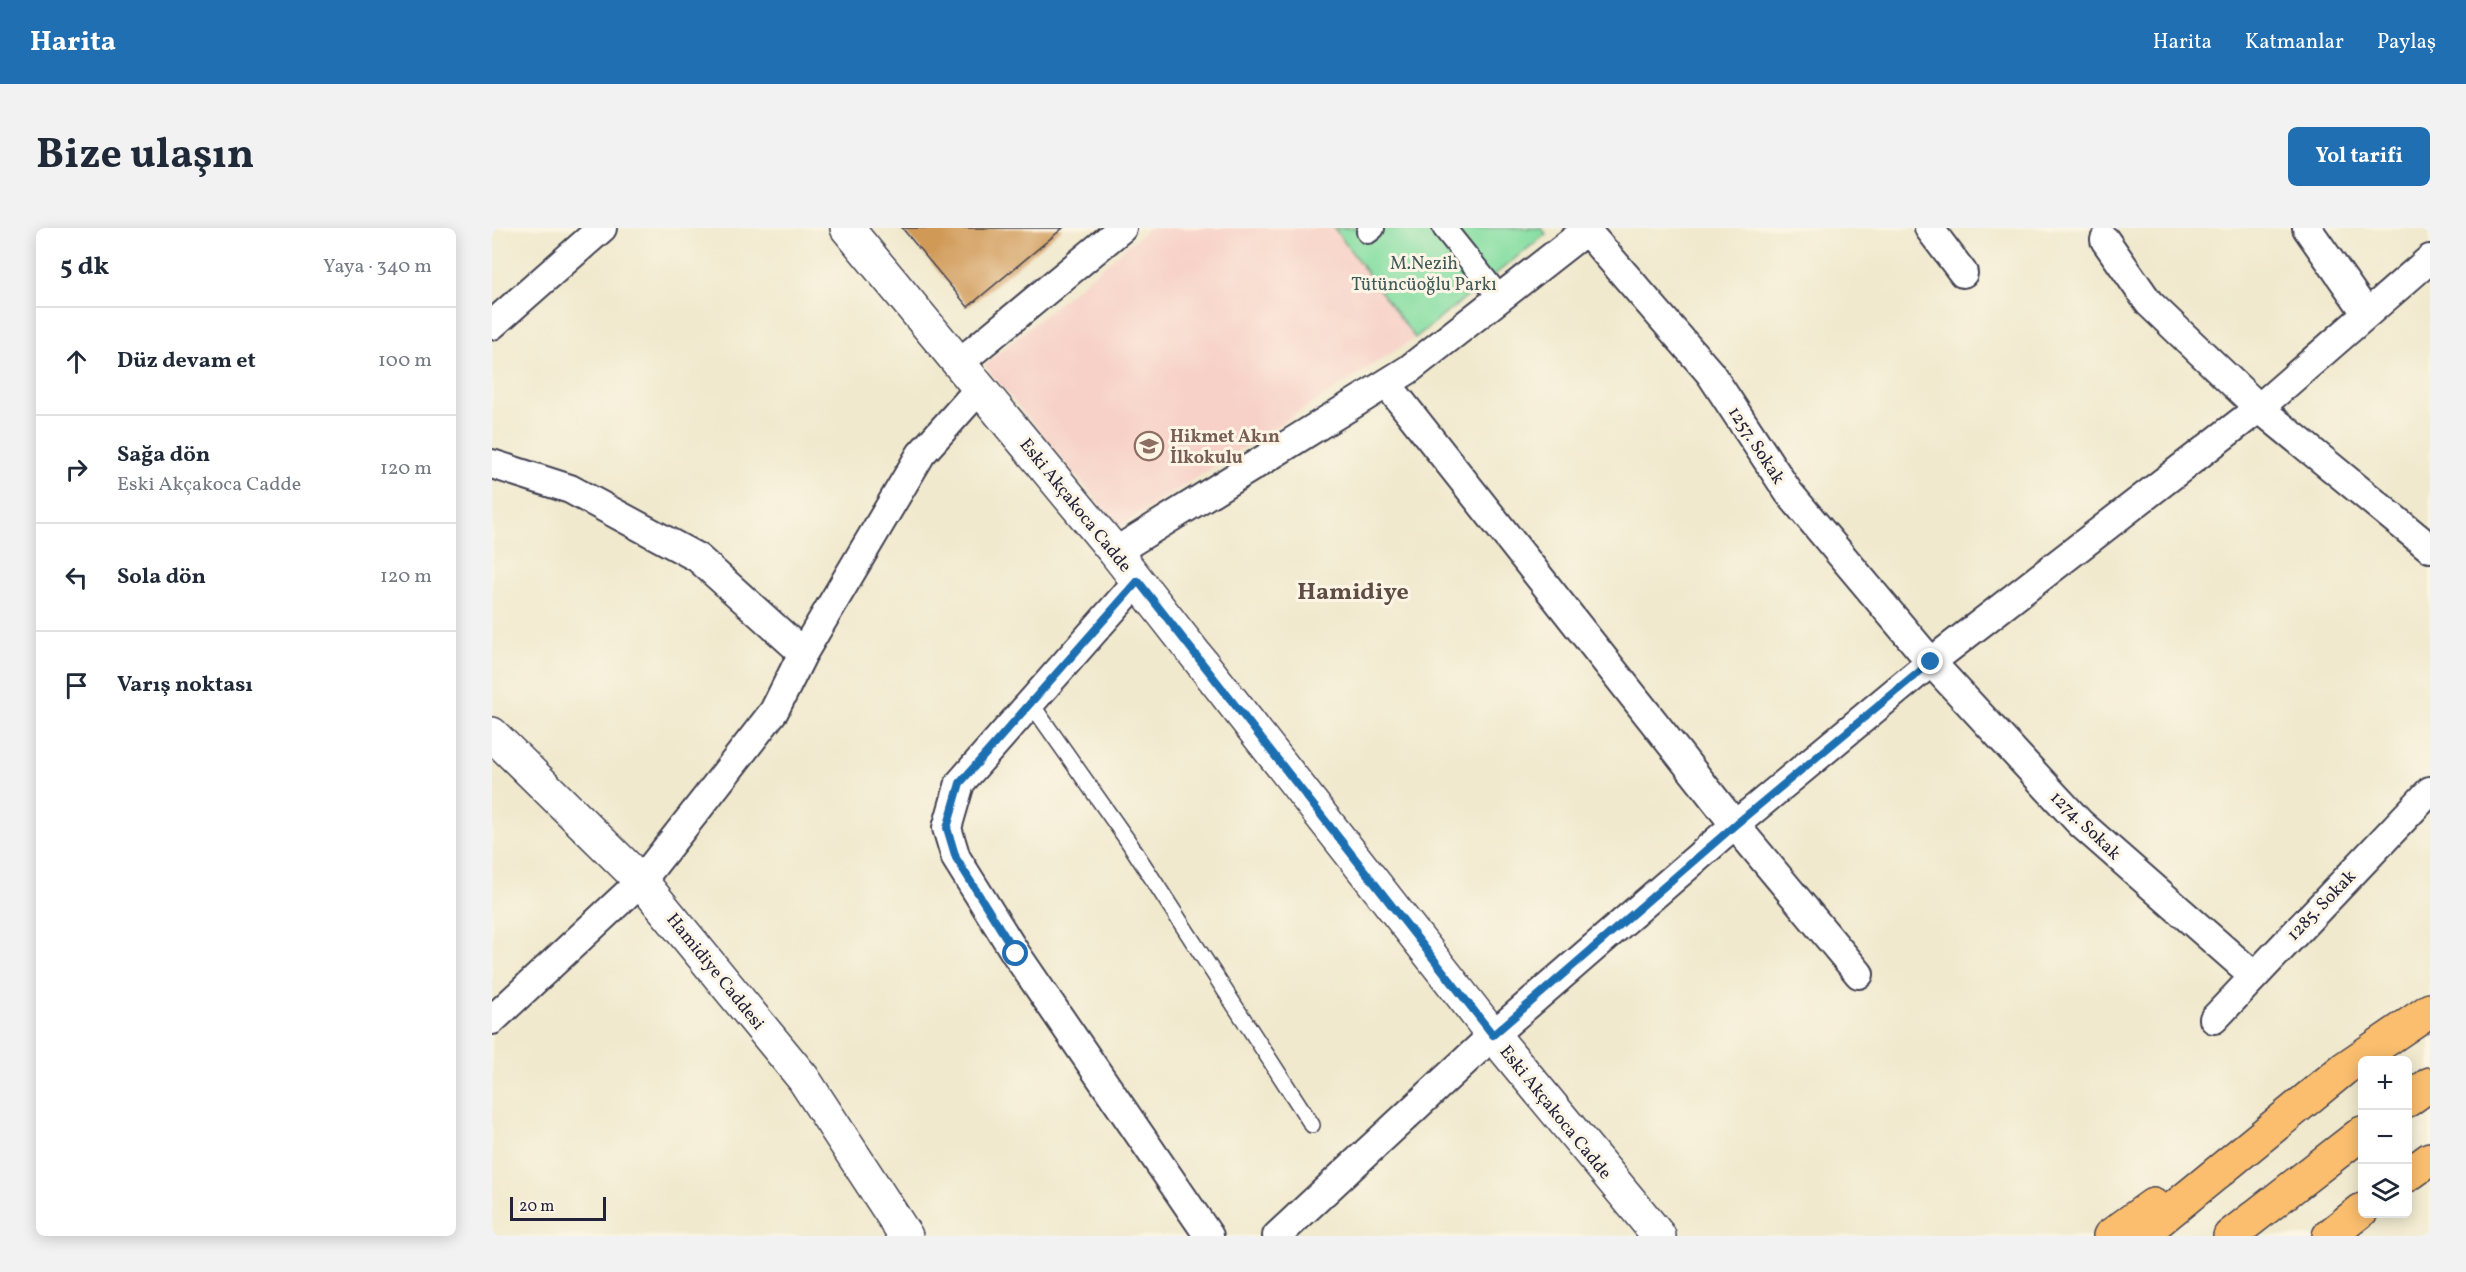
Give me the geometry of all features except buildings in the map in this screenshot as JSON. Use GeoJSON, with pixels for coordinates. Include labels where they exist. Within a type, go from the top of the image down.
{"type":"FeatureCollection","features":[{"type":"Feature","properties":{"kind":"highway"},"geometry":{"type":"LineString","coordinates":[[2110,1236],[2430,1010]]}},
{"type":"Feature","properties":{"kind":"highway"},"geometry":{"type":"LineString","coordinates":[[2140,1236],[2345,1068]]}},
{"type":"Feature","properties":{"kind":"highway"},"geometry":{"type":"LineString","coordinates":[[2412,1097],[2430,1084]]}},
{"type":"Feature","properties":{"kind":"highway"},"geometry":{"type":"LineString","coordinates":[[2230,1236],[2358,1136]]}},
{"type":"Feature","properties":{"kind":"highway"},"geometry":{"type":"LineString","coordinates":[[2412,1172],[2430,1159]]}},
{"type":"Feature","properties":{"kind":"highway"},"geometry":{"type":"LineString","coordinates":[[2329,1236],[2358,1213]]}},
{"type":"Feature","properties":{"kind":"street"},"geometry":{"type":"LineString","coordinates":[[492,325],[602,228]]}},
{"type":"Feature","properties":{"kind":"street","name":"Eski Akçakoca Cadde"},"geometry":{"type":"LineString","coordinates":[[847,228],[1115,552],[1493,1035],[1659,1236]]}},
{"type":"Feature","properties":{"kind":"street"},"geometry":{"type":"LineString","coordinates":[[959,363],[1122,228]]}},
{"type":"Feature","properties":{"kind":"street"},"geometry":{"type":"LineString","coordinates":[[1444,228],[1500,298]]}},
{"type":"Feature","properties":{"kind":"street"},"geometry":{"type":"LineString","coordinates":[[1929,228],[1963,273]]}},
{"type":"Feature","properties":{"kind":"street"},"geometry":{"type":"LineString","coordinates":[[2307,228],[2367,314]]}},
{"type":"Feature","properties":{"kind":"street"},"geometry":{"type":"LineString","coordinates":[[1115,552],[1408,370],[1586,229]]}},
{"type":"Feature","properties":{"kind":"street","name":"1257. Sokak"},"geometry":{"type":"LineString","coordinates":[[1586,229],[1710,373],[1789,493],[1931,662]]}},
{"type":"Feature","properties":{"kind":"street"},"geometry":{"type":"LineString","coordinates":[[2105,240],[2149,303],[2259,408],[2430,548]]}},
{"type":"Feature","properties":{"kind":"street"},"geometry":{"type":"LineString","coordinates":[[1277,1236],[1493,1035],[1735,825],[1931,662],[2259,408],[2430,260]]}},
{"type":"Feature","properties":{"kind":"street"},"geometry":{"type":"LineString","coordinates":[[1387,384],[1735,825],[1859,974]]}},
{"type":"Feature","properties":{"kind":"street"},"geometry":{"type":"LineString","coordinates":[[492,1020],[641,880],[774,711],[803,653],[921,453],[980,388]]}},
{"type":"Feature","properties":{"kind":"street"},"geometry":{"type":"LineString","coordinates":[[492,464],[570,489],[698,558],[803,653]]}},
{"type":"Feature","properties":{"kind":"street"},"geometry":{"type":"LineString","coordinates":[[1138,581],[960,783],[947,828],[956,858],[1016,954],[1209,1236]]}},
{"type":"Feature","properties":{"kind":"street","name":"1274. Sokak"},"geometry":{"type":"LineString","coordinates":[[1931,662],[2080,823],[2253,975]]}},
{"type":"Feature","properties":{"kind":"street","name":"Hamidiye Caddesi"},"geometry":{"type":"LineString","coordinates":[[492,734],[641,880],[803,1078],[906,1236]]}},
{"type":"Feature","properties":{"kind":"street","name":"1285. Sokak"},"geometry":{"type":"LineString","coordinates":[[2214,1019],[2253,975],[2430,791]]}},
{"type":"Feature","properties":{"kind":"lane"},"geometry":{"type":"LineString","coordinates":[[1030,702],[1128,841],[1312,1125]]}},
{"type":"Feature","properties":{"kind":"shaded area","name":"Hikmet Akın İlkokulu"},"geometry":{"type":"Polygon","coordinates":[[[1149,228],[1334,228],[1415,338],[1119,527],[984,365],[1149,228]]]}},
{"type":"Feature","properties":{"kind":"green space","name":"M.Nezih Tütüncüoğlu Parkı"},"geometry":{"type":"Polygon","coordinates":[[[1334,228],[1541,228],[1546,234],[1415,338],[1334,228]]]}},
{"type":"Feature","properties":{"kind":"place","name":"Hikmet Akın İlkokulu"},"geometry":{"type":"Point","coordinates":[1149,446]}},
{"type":"Feature","properties":{"kind":"district","name":"Hamidiye"},"geometry":{"type":"Point","coordinates":[1353,591]}},
{"type":"Feature","properties":{"kind":"route"},"geometry":{"type":"LineString","coordinates":[[1016,954],[956,858],[947,828],[960,783],[1138,581],[1493,1035],[1735,825],[1931,662]]}}]}
